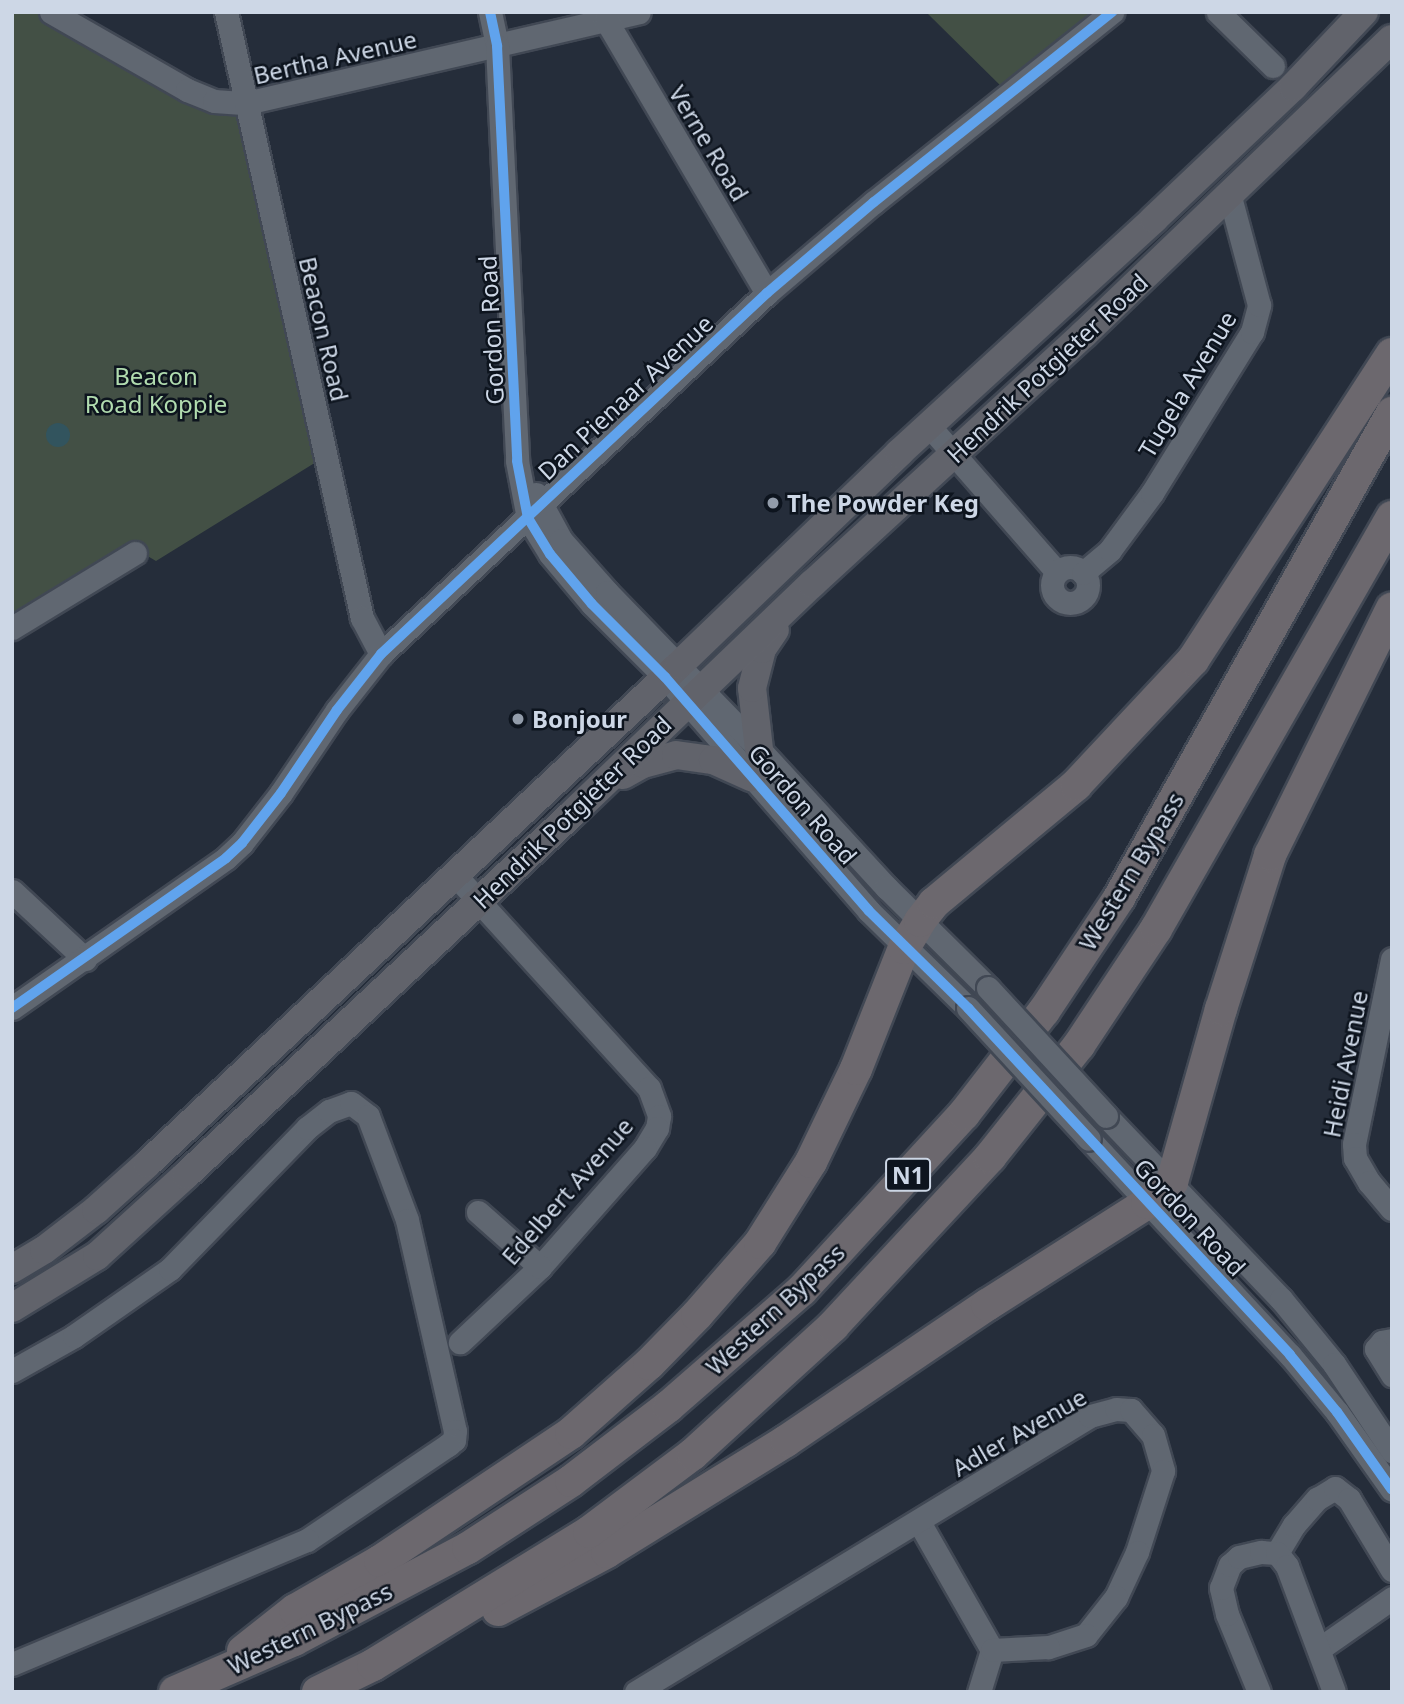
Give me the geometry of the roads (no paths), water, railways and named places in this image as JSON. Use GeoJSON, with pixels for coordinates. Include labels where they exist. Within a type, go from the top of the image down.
{"type":"FeatureCollection","features":[{"type":"Feature","properties":{"kind":"highway"},"geometry":{"type":"LineString","coordinates":[[226,1671],[251,1642],[295,1610],[380,1561],[571,1433],[649,1364],[697,1315],[760,1243],[811,1162],[856,1069],[904,948],[920,922],[934,903],[1076,785],[1193,660],[1392,354]]}},
{"type":"Feature","properties":{"kind":"highway","name":"Western Bypass"},"geometry":{"type":"LineString","coordinates":[[175,1692],[294,1640],[468,1548],[571,1481],[669,1406],[811,1280],[964,1114],[1051,1000],[1119,898],[1392,413]]}},
{"type":"Feature","properties":{"kind":"highway","name":"Western Bypass"},"geometry":{"type":"LineString","coordinates":[[318,1692],[373,1665],[589,1532],[692,1454],[833,1326],[990,1157],[1079,1045],[1156,929],[1392,517]]}},
{"type":"Feature","properties":{"kind":"highway"},"geometry":{"type":"LineString","coordinates":[[373,1665],[416,1650],[495,1612],[607,1552],[786,1441],[987,1305],[1147,1203],[1172,1182],[1221,1009],[1270,855],[1392,608]]}},
{"type":"Feature","properties":{"kind":"main road","name":"Hendrik Potgieter Road"},"geometry":{"type":"LineString","coordinates":[[12,1269],[44,1250],[96,1210],[1243,134],[1364,12]]}},
{"type":"Feature","properties":{"kind":"main road","name":"Hendrik Potgieter Road"},"geometry":{"type":"LineString","coordinates":[[12,1308],[97,1256],[574,812],[812,584],[1230,197],[1392,39]]}},
{"type":"Feature","properties":{"kind":"main road"},"geometry":{"type":"LineString","coordinates":[[759,749],[753,708],[755,669],[762,649],[774,631],[812,584]]}},
{"type":"Feature","properties":{"kind":"main road"},"geometry":{"type":"LineString","coordinates":[[574,812],[626,773],[660,758],[676,755],[699,757],[725,764],[751,778]]}},
{"type":"Feature","properties":{"kind":"street","name":"Bertha Avenue"},"geometry":{"type":"LineString","coordinates":[[51,12],[187,90],[214,101],[246,103],[639,12]]}},
{"type":"Feature","properties":{"kind":"street","name":"Beacon Road"},"geometry":{"type":"LineString","coordinates":[[226,12],[362,618],[381,654]]}},
{"type":"Feature","properties":{"kind":"street","name":"Gordon Road"},"geometry":{"type":"LineString","coordinates":[[490,12],[497,46],[516,408],[534,512],[694,696],[751,778],[904,948],[968,1008],[1290,1355],[1337,1412],[1392,1490]]}},
{"type":"Feature","properties":{"kind":"street","name":"Dan Pienaar Avenue"},"geometry":{"type":"LineString","coordinates":[[12,1008],[212,869],[242,843],[381,654],[767,293],[874,202],[1112,12]]}},
{"type":"Feature","properties":{"kind":"street"},"geometry":{"type":"LineString","coordinates":[[1218,12],[1273,66]]}},
{"type":"Feature","properties":{"kind":"street","name":"Verne Road"},"geometry":{"type":"LineString","coordinates":[[606,20],[767,293]]}},
{"type":"Feature","properties":{"kind":"street","name":"Tugela Avenue"},"geometry":{"type":"LineString","coordinates":[[1083,573],[1110,550],[1152,493],[1252,332],[1259,305],[1230,197]]}},
{"type":"Feature","properties":{"kind":"street"},"geometry":{"type":"LineString","coordinates":[[930,427],[1057,572]]}},
{"type":"Feature","properties":{"kind":"street"},"geometry":{"type":"LineString","coordinates":[[12,628],[135,553]]}},
{"type":"Feature","properties":{"kind":"street"},"geometry":{"type":"LineString","coordinates":[[1070,567],[1083,573],[1087,579],[1086,593],[1082,598],[1069,603],[1053,592],[1052,585],[1057,572],[1070,567]]}},
{"type":"Feature","properties":{"kind":"street","name":"Gordon Road"},"geometry":{"type":"LineString","coordinates":[[694,696],[759,749],[920,922],[988,988],[1281,1299],[1318,1343],[1392,1451]]}},
{"type":"Feature","properties":{"kind":"street","name":"Edelbert Avenue"},"geometry":{"type":"LineString","coordinates":[[455,874],[649,1088],[658,1108],[657,1128],[645,1148],[540,1267],[460,1342]]}},
{"type":"Feature","properties":{"kind":"street"},"geometry":{"type":"LineString","coordinates":[[12,891],[85,959]]}},
{"type":"Feature","properties":{"kind":"street","name":"Heidi Avenue"},"geometry":{"type":"LineString","coordinates":[[1392,959],[1353,1144],[1355,1158],[1369,1182],[1392,1209]]}},
{"type":"Feature","properties":{"kind":"street"},"geometry":{"type":"LineString","coordinates":[[12,1371],[84,1329],[170,1269],[307,1128],[329,1111],[351,1103],[368,1116],[407,1220],[455,1432],[454,1440],[448,1445],[307,1540],[12,1664]]}},
{"type":"Feature","properties":{"kind":"street"},"geometry":{"type":"LineString","coordinates":[[478,1212],[540,1267]]}},
{"type":"Feature","properties":{"kind":"street"},"geometry":{"type":"LineString","coordinates":[[1392,1340],[1382,1342],[1376,1349],[1392,1375]]}},
{"type":"Feature","properties":{"kind":"street","name":"Adler Avenue"},"geometry":{"type":"LineString","coordinates":[[636,1692],[1090,1416],[1116,1409],[1131,1410],[1153,1435],[1163,1471],[1137,1552],[1116,1597],[1086,1635],[1063,1644],[992,1650]]}},
{"type":"Feature","properties":{"kind":"street"},"geometry":{"type":"LineString","coordinates":[[1277,1553],[1294,1525],[1317,1499],[1335,1488],[1349,1499],[1392,1570]]}},
{"type":"Feature","properties":{"kind":"street"},"geometry":{"type":"LineString","coordinates":[[919,1522],[992,1650],[979,1692]]}},
{"type":"Feature","properties":{"kind":"street"},"geometry":{"type":"LineString","coordinates":[[1259,1692],[1227,1614],[1221,1588],[1230,1565],[1239,1558],[1261,1552],[1277,1553],[1287,1566],[1334,1692]]}},
{"type":"Feature","properties":{"kind":"street"},"geometry":{"type":"LineString","coordinates":[[1319,1649],[1392,1598]]}},
{"type":"Feature","properties":{"kind":"water"},"geometry":{"type":"Polygon","coordinates":[[[58,423],[66,427],[70,435],[66,443],[58,447],[50,443],[46,435],[50,427],[58,423]]]}},
{"type":"Feature","properties":{"kind":"place","name":"The Powder Keg"},"geometry":{"type":"Point","coordinates":[773,503]}},
{"type":"Feature","properties":{"kind":"place","name":"Bonjour"},"geometry":{"type":"Point","coordinates":[518,719]}},
{"type":"Feature","properties":{"kind":"park label","name":"Beacon Road Koppie"},"geometry":{"type":"Point","coordinates":[156,390]}}]}
